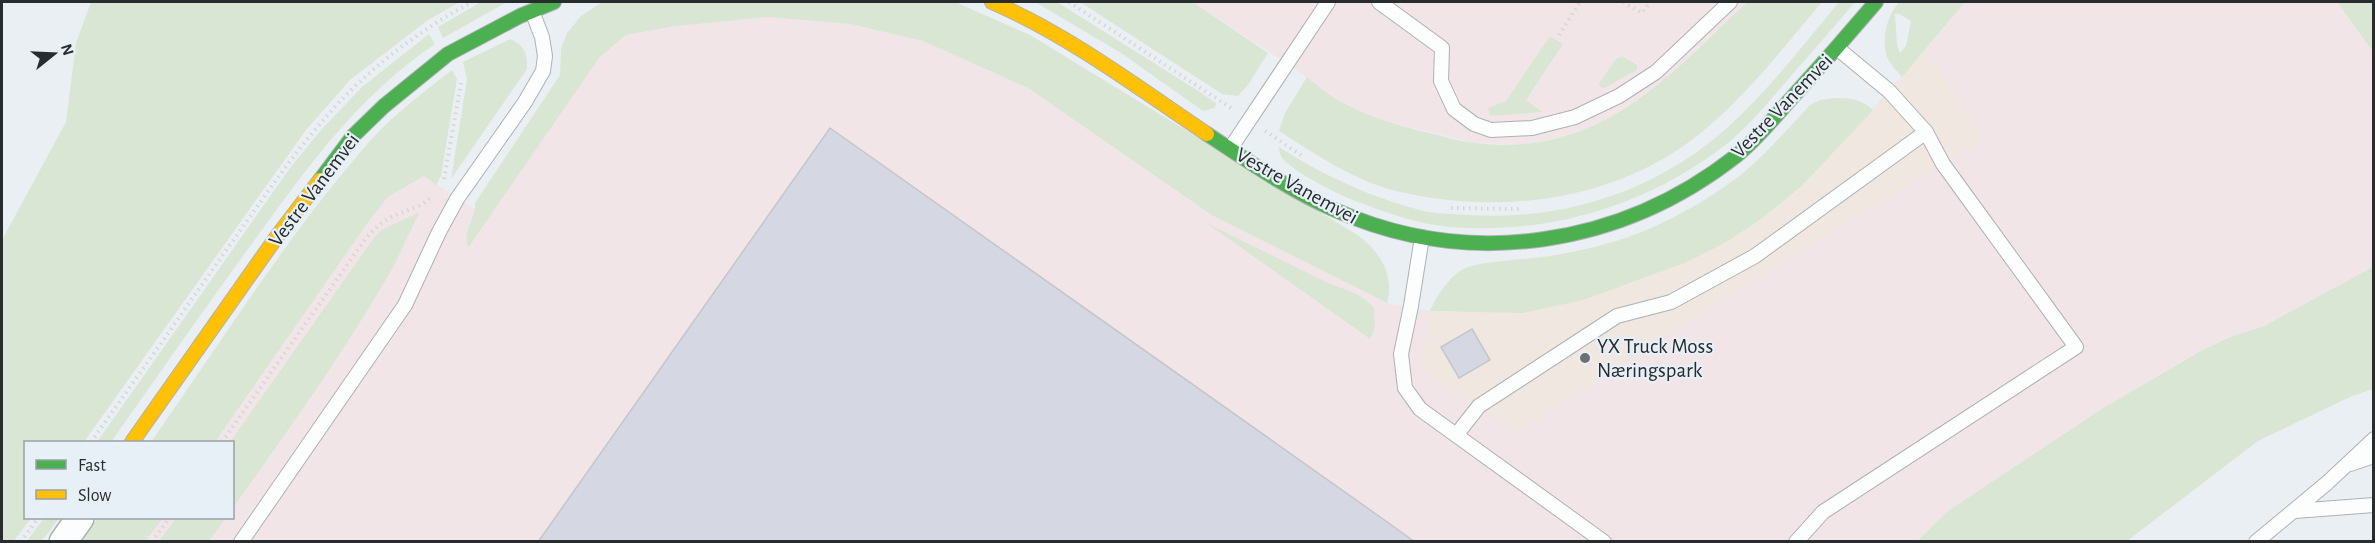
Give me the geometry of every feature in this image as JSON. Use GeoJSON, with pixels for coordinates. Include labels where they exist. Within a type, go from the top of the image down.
{"type":"FeatureCollection","features":[{"type":"Feature","properties":{"kind":"street","name":"Vestre Vanemvei"},"geometry":{"type":"LineString","coordinates":[[133,441],[297,210],[353,136],[384,106],[448,54],[554,2]]}},
{"type":"Feature","properties":{"kind":"street","name":"Vestre Vanemvei"},"geometry":{"type":"LineString","coordinates":[[993,2],[1042,24],[1230,149],[1323,206],[1363,223],[1422,237],[1459,243],[1499,245],[1581,235],[1643,213],[1671,200],[1737,155],[1762,132],[1876,2]]}},
{"type":"Feature","properties":{"kind":"street"},"geometry":{"type":"LineString","coordinates":[[63,542],[79,519]]}},
{"type":"Feature","properties":{"kind":"lane"},"geometry":{"type":"LineString","coordinates":[[1230,149],[1329,2]]}},
{"type":"Feature","properties":{"kind":"lane"},"geometry":{"type":"LineString","coordinates":[[1379,2],[1442,48],[1441,81],[1454,109],[1474,124],[1491,130],[1532,128],[1575,117],[1619,96],[1656,72],[1730,2]]}},
{"type":"Feature","properties":{"kind":"lane"},"geometry":{"type":"LineString","coordinates":[[241,542],[405,305],[439,232],[458,199],[525,102],[543,71],[545,56],[542,37],[532,11]]}},
{"type":"Feature","properties":{"kind":"lane"},"geometry":{"type":"LineString","coordinates":[[1796,542],[1823,512],[2076,347],[1943,164],[1926,132],[1889,91],[1837,48]]}},
{"type":"Feature","properties":{"kind":"lane"},"geometry":{"type":"LineString","coordinates":[[1457,434],[1479,406],[1617,316],[1671,302],[1755,256],[1926,132]]}},
{"type":"Feature","properties":{"kind":"lane"},"geometry":{"type":"LineString","coordinates":[[1422,237],[1401,354],[1405,388],[1420,409],[1604,542]]}},
{"type":"Feature","properties":{"kind":"lane"},"geometry":{"type":"LineString","coordinates":[[2256,542],[2295,511],[2373,439]]}},
{"type":"Feature","properties":{"kind":"lane"},"geometry":{"type":"LineString","coordinates":[[2345,465],[2373,456]]}},
{"type":"Feature","properties":{"kind":"lane"},"geometry":{"type":"LineString","coordinates":[[2295,511],[2373,504]]}},
{"type":"Feature","properties":{"kind":"path"},"geometry":{"type":"LineString","coordinates":[[1559,34],[1580,2]]}},
{"type":"Feature","properties":{"kind":"path"},"geometry":{"type":"LineString","coordinates":[[1623,2],[1642,13],[1650,2]]}},
{"type":"Feature","properties":{"kind":"path"},"geometry":{"type":"LineString","coordinates":[[429,26],[462,76],[444,182]]}},
{"type":"Feature","properties":{"kind":"path"},"geometry":{"type":"LineString","coordinates":[[223,441],[366,238],[378,225],[389,218],[426,202],[439,187]]}},
{"type":"Feature","properties":{"kind":"path"},"geometry":{"type":"LineString","coordinates":[[21,542],[37,519]]}},
{"type":"Feature","properties":{"kind":"path"},"geometry":{"type":"LineString","coordinates":[[152,542],[168,519]]}},
{"type":"Feature","properties":{"kind":"shaded area"},"geometry":{"type":"Polygon","coordinates":[[[1193,2],[1747,2],[1664,81],[1607,121],[1569,136],[1525,144],[1475,143],[1376,119],[1325,94],[1307,77],[1193,2]]]}},
{"type":"Feature","properties":{"kind":"shaded area"},"geometry":{"type":"Polygon","coordinates":[[[1965,2],[2337,2],[2373,52],[2373,267],[2264,326],[2230,337],[2201,351],[2103,408],[1948,511],[1917,541],[146,542],[162,519],[234,519],[234,441],[216,441],[388,197],[424,176],[476,210],[468,226],[599,58],[627,35],[676,26],[768,17],[850,24],[923,41],[1028,88],[1213,216],[1387,303],[1430,311],[1422,370],[1517,433],[1714,306],[1983,139],[1927,48],[1965,2]]]}},
{"type":"Feature","properties":{"kind":"shaded area"},"geometry":{"type":"Polygon","coordinates":[[[1927,48],[1984,139],[1714,306],[1517,433],[1422,370],[1430,311],[1453,312],[1627,285],[1685,263],[1723,244],[1760,220],[1803,186],[1927,48]]]}},
{"type":"Feature","properties":{"kind":"green space"},"geometry":{"type":"Polygon","coordinates":[[[91,2],[460,2],[428,20],[350,80],[306,130],[85,441],[24,441],[24,519],[30,519],[14,541],[2,541],[2,240],[66,122],[76,43],[91,2]]]}},
{"type":"Feature","properties":{"kind":"green space"},"geometry":{"type":"Polygon","coordinates":[[[481,2],[507,2],[443,38],[438,27],[481,2]]]}},
{"type":"Feature","properties":{"kind":"green space"},"geometry":{"type":"Polygon","coordinates":[[[602,2],[955,2],[1030,35],[1359,236],[1367,242],[1384,265],[1389,283],[1387,303],[1213,216],[1028,88],[923,41],[850,24],[768,17],[676,26],[626,35],[599,58],[468,248],[467,236],[475,203],[560,75],[561,49],[567,33],[581,16],[602,2]]]}},
{"type":"Feature","properties":{"kind":"green space"},"geometry":{"type":"Polygon","coordinates":[[[1035,2],[1057,2],[1200,92],[1216,103],[1215,108],[1203,111],[1121,53],[1035,2]]]}},
{"type":"Feature","properties":{"kind":"green space"},"geometry":{"type":"Polygon","coordinates":[[[1080,2],[1193,2],[1268,53],[1248,85],[1238,96],[1222,94],[1080,2]]]}},
{"type":"Feature","properties":{"kind":"green space"},"geometry":{"type":"Polygon","coordinates":[[[1747,2],[1822,2],[1750,86],[1702,132],[1669,155],[1634,174],[1596,188],[1557,197],[1517,202],[1476,202],[1396,191],[1365,181],[1279,131],[1285,113],[1307,77],[1333,97],[1361,112],[1448,138],[1475,143],[1519,144],[1558,138],[1594,125],[1627,107],[1688,59],[1747,2]]]}},
{"type":"Feature","properties":{"kind":"green space"},"geometry":{"type":"Polygon","coordinates":[[[1839,2],[1855,2],[1748,125],[1724,146],[1694,167],[1662,185],[1594,212],[1559,221],[1487,228],[1450,227],[1415,221],[1340,195],[1293,168],[1285,162],[1280,153],[1279,147],[1349,185],[1386,200],[1429,212],[1504,216],[1574,207],[1640,185],[1671,169],[1700,149],[1728,127],[1758,98],[1839,2]]]}},
{"type":"Feature","properties":{"kind":"green space"},"geometry":{"type":"Polygon","coordinates":[[[1899,2],[1965,2],[1902,77],[1888,60],[1885,50],[1886,28],[1899,2]],[[1895,14],[1897,45],[1900,53],[1906,46],[1911,21],[1895,14]]]}},
{"type":"Feature","properties":{"kind":"green space"},"geometry":{"type":"Polygon","coordinates":[[[2337,2],[2373,2],[2373,52],[2337,2]]]}},
{"type":"Feature","properties":{"kind":"green space"},"geometry":{"type":"Polygon","coordinates":[[[429,34],[435,44],[383,86],[338,131],[222,285],[112,441],[98,441],[290,168],[321,130],[362,87],[429,34]]]}},
{"type":"Feature","properties":{"kind":"green space"},"geometry":{"type":"Polygon","coordinates":[[[1550,36],[1563,44],[1526,100],[1542,112],[1490,116],[1488,108],[1506,101],[1550,36]]]}},
{"type":"Feature","properties":{"kind":"green space"},"geometry":{"type":"Polygon","coordinates":[[[510,39],[519,44],[524,51],[527,69],[451,179],[467,79],[463,62],[510,39]]]}},
{"type":"Feature","properties":{"kind":"green space"},"geometry":{"type":"Polygon","coordinates":[[[1622,56],[1637,65],[1637,70],[1604,88],[1600,87],[1599,83],[1616,59],[1622,56]]]}},
{"type":"Feature","properties":{"kind":"green space"},"geometry":{"type":"Polygon","coordinates":[[[452,70],[457,79],[441,176],[436,185],[424,176],[388,197],[216,441],[152,441],[311,213],[370,141],[452,70]]]}},
{"type":"Feature","properties":{"kind":"green space"},"geometry":{"type":"Polygon","coordinates":[[[1835,98],[1855,100],[1873,110],[1802,186],[1760,220],[1723,244],[1685,263],[1583,300],[1523,313],[1430,311],[1446,284],[1468,267],[1490,262],[1550,256],[1595,247],[1639,233],[1682,213],[1725,187],[1749,168],[1810,105],[1820,100],[1835,98]]]}},
{"type":"Feature","properties":{"kind":"green space"},"geometry":{"type":"Polygon","coordinates":[[[420,212],[390,273],[349,339],[234,507],[234,441],[231,441],[381,230],[420,212]]]}},
{"type":"Feature","properties":{"kind":"green space"},"geometry":{"type":"Polygon","coordinates":[[[1205,222],[1330,284],[1362,297],[1374,308],[1375,327],[1370,339],[1205,222]]]}},
{"type":"Feature","properties":{"kind":"green space"},"geometry":{"type":"Polygon","coordinates":[[[2373,267],[2373,389],[2350,397],[2258,441],[2127,541],[1917,541],[1948,511],[2103,408],[2201,351],[2230,337],[2264,326],[2373,267]]]}},
{"type":"Feature","properties":{"kind":"green space"},"geometry":{"type":"Polygon","coordinates":[[[43,519],[58,519],[42,541],[27,541],[43,519]]]}},
{"type":"Feature","properties":{"kind":"green space"},"geometry":{"type":"Polygon","coordinates":[[[97,519],[162,519],[146,541],[81,541],[97,519]]]}},
{"type":"Feature","properties":{"kind":"green space"},"geometry":{"type":"Polygon","coordinates":[[[175,519],[225,519],[209,541],[159,541],[175,519]]]}},
{"type":"Feature","properties":{"kind":"building"},"geometry":{"type":"Polygon","coordinates":[[[830,128],[1383,519],[1415,542],[538,542],[830,128]]]}},
{"type":"Feature","properties":{"kind":"building"},"geometry":{"type":"Polygon","coordinates":[[[1472,329],[1490,360],[1459,378],[1441,347],[1472,329]]]}},
{"type":"Feature","properties":{"kind":"traffic: fast"},"geometry":{"type":"LineString","coordinates":[[320,180],[353,136],[384,106],[448,54],[520,16],[554,2]]}},
{"type":"Feature","properties":{"kind":"traffic: fast"},"geometry":{"type":"LineString","coordinates":[[1207,134],[1301,193],[1335,210],[1386,229],[1438,240],[1491,243],[1543,239],[1594,228],[1644,211],[1691,187],[1736,156],[1764,130],[1876,2]]}},
{"type":"Feature","properties":{"kind":"traffic: slow"},"geometry":{"type":"LineString","coordinates":[[992,2],[1076,46],[1207,134]]}},
{"type":"Feature","properties":{"kind":"traffic: slow"},"geometry":{"type":"LineString","coordinates":[[133,441],[278,235],[320,180]]}},
{"type":"Feature","properties":{"kind":"place","name":"YX Truck Moss Næringspark"},"geometry":{"type":"Point","coordinates":[1585,358]}}]}
